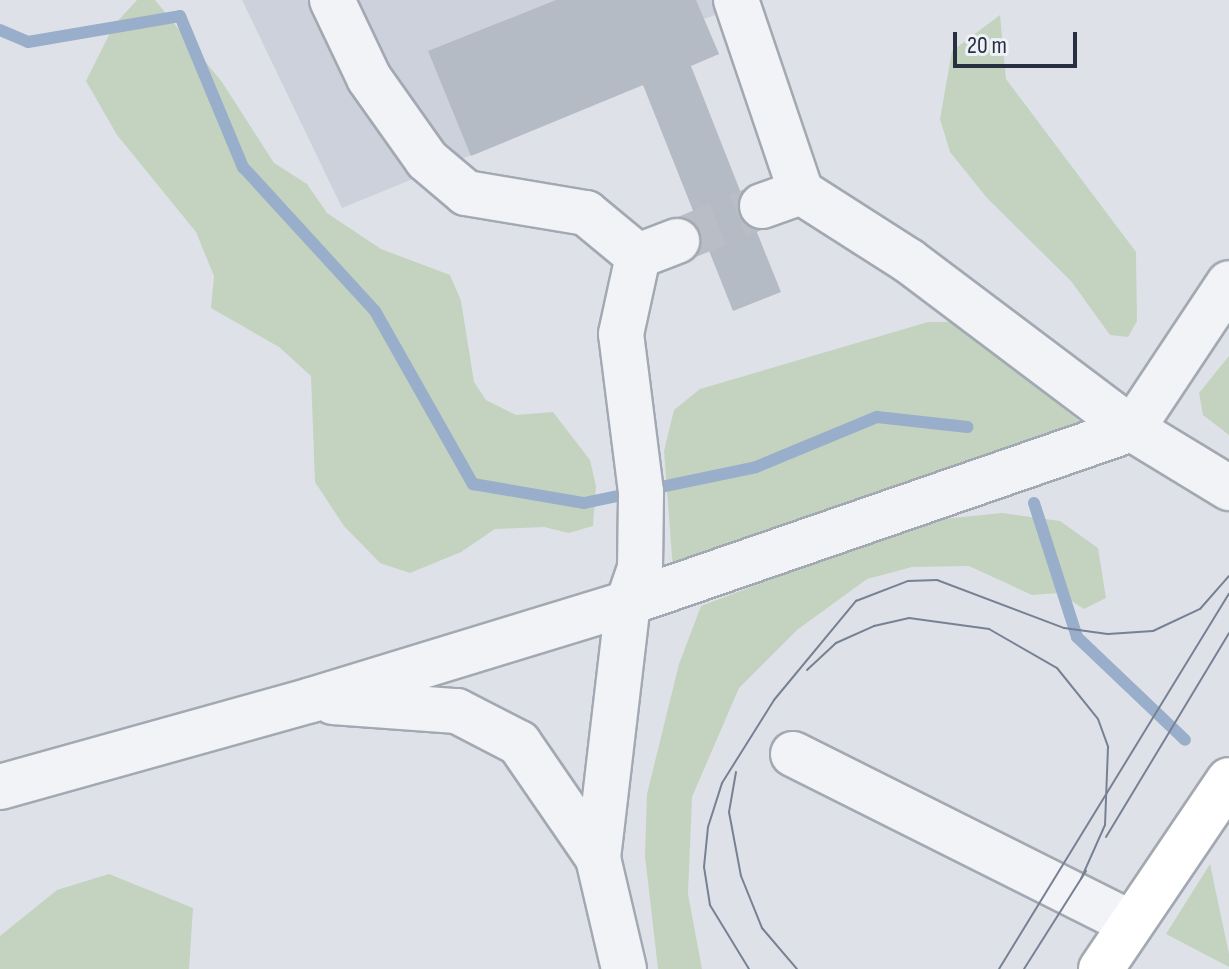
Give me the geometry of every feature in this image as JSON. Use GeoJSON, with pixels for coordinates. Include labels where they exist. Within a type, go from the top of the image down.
{"type":"FeatureCollection","features":[{"type":"Feature","properties":{"kind":"main road"},"geometry":{"type":"LineString","coordinates":[[1101,969],[1229,780]]}},
{"type":"Feature","properties":{"kind":"street"},"geometry":{"type":"LineString","coordinates":[[332,0],[378,89],[427,160],[466,193],[586,213],[657,248],[621,334],[641,492],[640,568],[628,603],[598,858],[624,969]]}},
{"type":"Feature","properties":{"kind":"street"},"geometry":{"type":"LineString","coordinates":[[736,0],[781,199],[909,261],[1132,429],[1229,488]]}},
{"type":"Feature","properties":{"kind":"street"},"geometry":{"type":"LineString","coordinates":[[0,787],[311,700],[628,603],[1132,429],[1229,283]]}},
{"type":"Feature","properties":{"kind":"street"},"geometry":{"type":"LineString","coordinates":[[311,700],[457,711],[519,743],[598,858]]}},
{"type":"Feature","properties":{"kind":"street"},"geometry":{"type":"LineString","coordinates":[[793,754],[1131,923]]}},
{"type":"Feature","properties":{"kind":"shaded area"},"geometry":{"type":"Polygon","coordinates":[[[242,0],[757,0],[704,19],[719,54],[342,208],[242,0]]]}},
{"type":"Feature","properties":{"kind":"green space"},"geometry":{"type":"Polygon","coordinates":[[[137,0],[155,0],[222,82],[274,163],[307,184],[327,213],[381,249],[450,275],[461,301],[474,382],[486,400],[516,415],[553,412],[590,460],[596,486],[593,526],[569,533],[544,527],[495,529],[461,552],[410,573],[380,563],[344,526],[315,482],[311,376],[279,347],[211,308],[214,276],[196,232],[117,135],[86,81],[114,25],[137,0]]]}},
{"type":"Feature","properties":{"kind":"green space"},"geometry":{"type":"Polygon","coordinates":[[[1000,15],[1006,79],[1136,252],[1137,321],[1128,337],[1110,335],[1071,281],[987,198],[950,152],[940,119],[952,51],[1000,15]]]}},
{"type":"Feature","properties":{"kind":"green space"},"geometry":{"type":"Polygon","coordinates":[[[928,322],[952,322],[967,330],[1090,430],[673,570],[664,451],[674,410],[700,389],[928,322]]]}},
{"type":"Feature","properties":{"kind":"green space"},"geometry":{"type":"Polygon","coordinates":[[[1229,356],[1229,435],[1203,415],[1199,393],[1229,356]]]}},
{"type":"Feature","properties":{"kind":"green space"},"geometry":{"type":"Polygon","coordinates":[[[1002,513],[1060,521],[1098,548],[1106,598],[1084,609],[1059,593],[1032,595],[969,566],[912,567],[867,579],[797,630],[739,688],[692,797],[688,894],[702,969],[658,969],[645,856],[647,794],[679,664],[701,606],[924,521],[1002,513]]]}},
{"type":"Feature","properties":{"kind":"green space"},"geometry":{"type":"Polygon","coordinates":[[[1210,864],[1229,954],[1229,967],[1166,934],[1210,864]]]}},
{"type":"Feature","properties":{"kind":"green space"},"geometry":{"type":"Polygon","coordinates":[[[109,874],[193,908],[189,969],[0,969],[0,936],[57,890],[109,874]]]}},
{"type":"Feature","properties":{"kind":"building"},"geometry":{"type":"Polygon","coordinates":[[[556,0],[696,0],[719,54],[691,66],[741,193],[739,215],[756,230],[781,292],[733,311],[643,85],[471,156],[428,51],[556,0]]]}},
{"type":"Feature","properties":{"kind":"waterway"},"geometry":{"type":"LineString","coordinates":[[0,30],[28,42],[180,16],[243,167],[375,311],[473,484],[584,503],[756,467],[877,417],[967,427]]}},
{"type":"Feature","properties":{"kind":"waterway"},"geometry":{"type":"LineString","coordinates":[[1034,503],[1077,637],[1185,740]]}},
{"type":"Feature","properties":{"kind":"tunnel"},"geometry":{"type":"LineString","coordinates":[[677,241],[762,206]]}},
{"type":"Feature","properties":{"kind":"tram line"},"geometry":{"type":"LineString","coordinates":[[749,969],[710,905],[704,867],[708,827],[722,783],[774,700],[856,601],[908,581],[937,580],[1064,628],[1108,634],[1153,631],[1200,609],[1229,576]]}},
{"type":"Feature","properties":{"kind":"tram line"},"geometry":{"type":"LineString","coordinates":[[999,969],[1229,594]]}},
{"type":"Feature","properties":{"kind":"tram line"},"geometry":{"type":"LineString","coordinates":[[807,670],[836,643],[874,626],[909,618],[989,629],[1057,668],[1098,719],[1108,747],[1105,825],[1081,879]]}},
{"type":"Feature","properties":{"kind":"tram line"},"geometry":{"type":"LineString","coordinates":[[1106,837],[1229,633]]}},
{"type":"Feature","properties":{"kind":"tram line"},"geometry":{"type":"LineString","coordinates":[[736,772],[729,812],[741,876],[762,928],[797,969]]}},
{"type":"Feature","properties":{"kind":"tram line"},"geometry":{"type":"LineString","coordinates":[[1024,969],[1086,871]]}}]}
